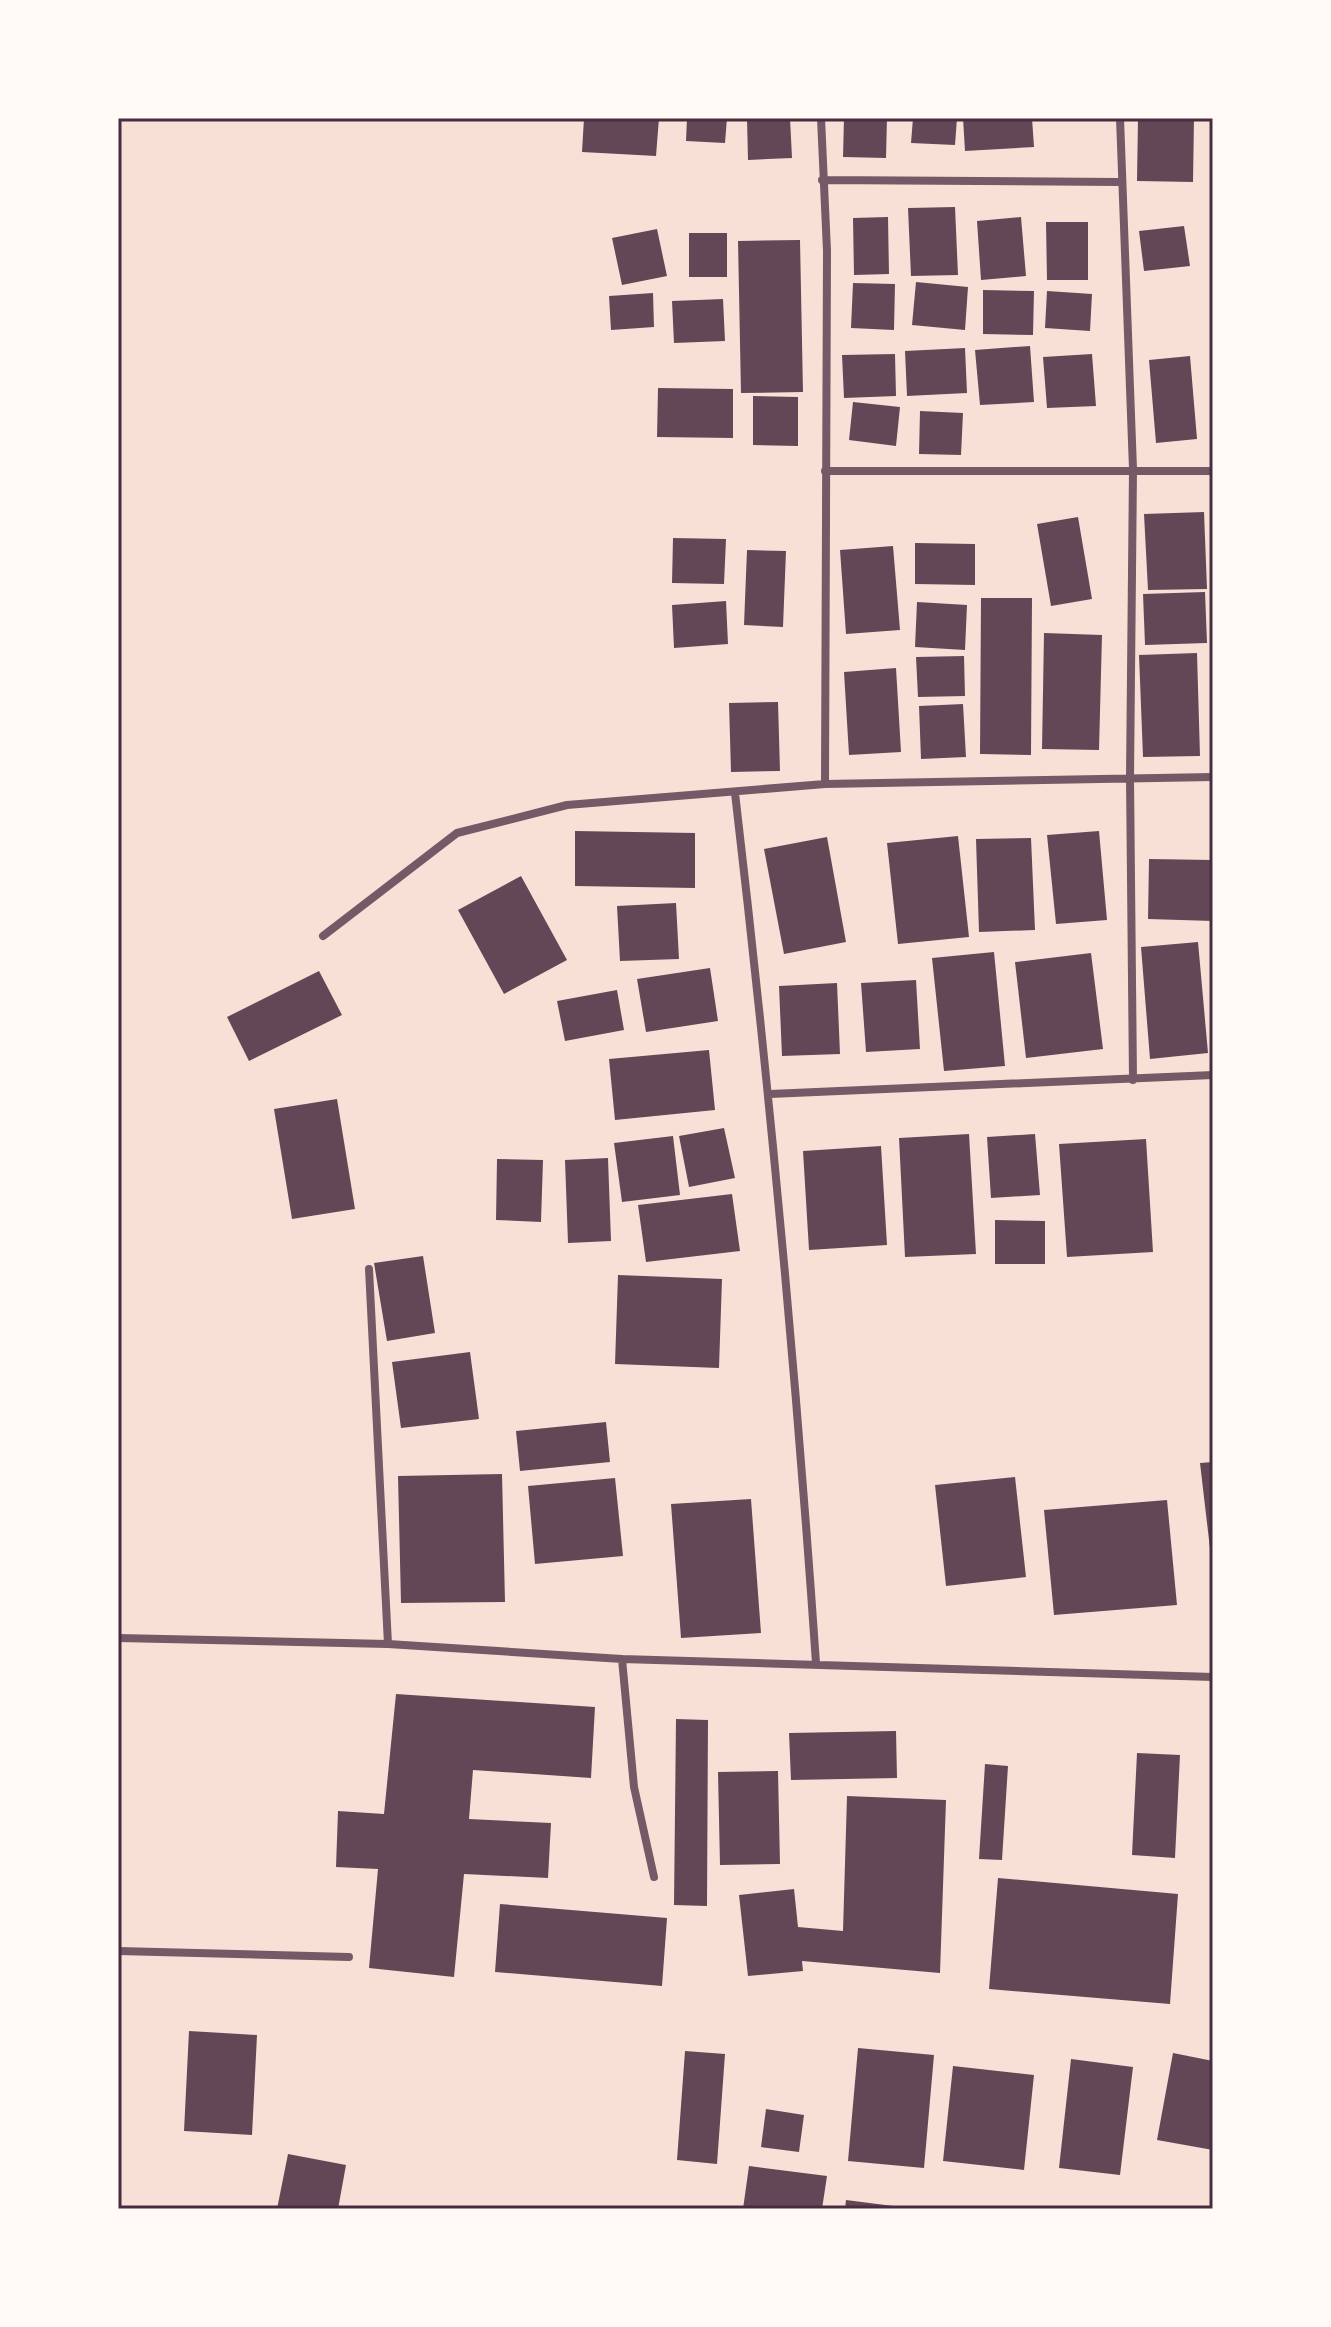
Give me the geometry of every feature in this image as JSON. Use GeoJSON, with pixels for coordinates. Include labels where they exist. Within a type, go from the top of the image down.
{"type":"FeatureCollection","features":[{"type":"Feature","properties":{"kind":"street"},"geometry":{"type":"LineString","coordinates":[[821,118],[827,251],[825,784]]}},
{"type":"Feature","properties":{"kind":"street"},"geometry":{"type":"LineString","coordinates":[[1120,118],[1119,182],[1133,469],[1130,778],[1133,1080]]}},
{"type":"Feature","properties":{"kind":"street"},"geometry":{"type":"LineString","coordinates":[[822,180],[1119,182]]}},
{"type":"Feature","properties":{"kind":"street"},"geometry":{"type":"LineString","coordinates":[[825,471],[1213,471]]}},
{"type":"Feature","properties":{"kind":"street"},"geometry":{"type":"LineString","coordinates":[[323,936],[457,833],[567,805],[825,784],[1213,777]]}},
{"type":"Feature","properties":{"kind":"street"},"geometry":{"type":"LineString","coordinates":[[735,793],[770,1094],[799,1409],[816,1663]]}},
{"type":"Feature","properties":{"kind":"street"},"geometry":{"type":"LineString","coordinates":[[770,1094],[1213,1075]]}},
{"type":"Feature","properties":{"kind":"street"},"geometry":{"type":"LineString","coordinates":[[369,1269],[388,1644]]}},
{"type":"Feature","properties":{"kind":"street"},"geometry":{"type":"LineString","coordinates":[[118,1638],[388,1644],[622,1659],[1213,1677]]}},
{"type":"Feature","properties":{"kind":"street"},"geometry":{"type":"LineString","coordinates":[[622,1659],[634,1787],[654,1877]]}},
{"type":"Feature","properties":{"kind":"street"},"geometry":{"type":"LineString","coordinates":[[118,1951],[349,1957]]}},
{"type":"Feature","properties":{"kind":"building"},"geometry":{"type":"Polygon","coordinates":[[[584,118],[659,118],[656,156],[582,152],[584,118]]]}},
{"type":"Feature","properties":{"kind":"building"},"geometry":{"type":"Polygon","coordinates":[[[687,118],[727,118],[725,143],[686,141],[687,118]]]}},
{"type":"Feature","properties":{"kind":"building"},"geometry":{"type":"Polygon","coordinates":[[[747,118],[790,118],[792,158],[748,160],[747,118]]]}},
{"type":"Feature","properties":{"kind":"building"},"geometry":{"type":"Polygon","coordinates":[[[844,118],[887,118],[886,158],[843,157],[844,118]]]}},
{"type":"Feature","properties":{"kind":"building"},"geometry":{"type":"Polygon","coordinates":[[[913,118],[957,118],[955,145],[911,143],[913,118]]]}},
{"type":"Feature","properties":{"kind":"building"},"geometry":{"type":"Polygon","coordinates":[[[963,118],[1032,118],[1034,147],[965,151],[963,118]]]}},
{"type":"Feature","properties":{"kind":"building"},"geometry":{"type":"Polygon","coordinates":[[[1138,118],[1194,118],[1193,182],[1137,181],[1138,118]]]}},
{"type":"Feature","properties":{"kind":"building"},"geometry":{"type":"Polygon","coordinates":[[[955,207],[958,275],[911,276],[908,208],[955,207]]]}},
{"type":"Feature","properties":{"kind":"building"},"geometry":{"type":"Polygon","coordinates":[[[888,217],[889,274],[854,275],[853,218],[888,217]]]}},
{"type":"Feature","properties":{"kind":"building"},"geometry":{"type":"Polygon","coordinates":[[[1021,217],[1026,276],[981,280],[977,221],[1021,217]]]}},
{"type":"Feature","properties":{"kind":"building"},"geometry":{"type":"Polygon","coordinates":[[[1046,222],[1088,222],[1088,280],[1047,280],[1046,222]]]}},
{"type":"Feature","properties":{"kind":"building"},"geometry":{"type":"Polygon","coordinates":[[[1184,226],[1190,266],[1144,271],[1139,231],[1184,226]]]}},
{"type":"Feature","properties":{"kind":"building"},"geometry":{"type":"Polygon","coordinates":[[[657,229],[667,276],[622,285],[612,238],[657,229]]]}},
{"type":"Feature","properties":{"kind":"building"},"geometry":{"type":"Polygon","coordinates":[[[689,233],[727,233],[727,277],[689,277],[689,233]]]}},
{"type":"Feature","properties":{"kind":"building"},"geometry":{"type":"Polygon","coordinates":[[[800,240],[803,392],[741,393],[738,241],[800,240]]]}},
{"type":"Feature","properties":{"kind":"building"},"geometry":{"type":"Polygon","coordinates":[[[916,282],[968,287],[965,330],[912,325],[916,282]]]}},
{"type":"Feature","properties":{"kind":"building"},"geometry":{"type":"Polygon","coordinates":[[[853,283],[895,284],[894,330],[851,328],[853,283]]]}},
{"type":"Feature","properties":{"kind":"building"},"geometry":{"type":"Polygon","coordinates":[[[983,290],[1034,291],[1033,335],[983,334],[983,290]]]}},
{"type":"Feature","properties":{"kind":"building"},"geometry":{"type":"Polygon","coordinates":[[[1047,291],[1092,294],[1090,331],[1045,328],[1047,291]]]}},
{"type":"Feature","properties":{"kind":"building"},"geometry":{"type":"Polygon","coordinates":[[[653,293],[654,327],[611,330],[609,296],[653,293]]]}},
{"type":"Feature","properties":{"kind":"building"},"geometry":{"type":"Polygon","coordinates":[[[723,299],[725,341],[674,343],[672,301],[723,299]]]}},
{"type":"Feature","properties":{"kind":"building"},"geometry":{"type":"Polygon","coordinates":[[[1030,346],[1034,402],[980,405],[975,350],[1030,346]]]}},
{"type":"Feature","properties":{"kind":"building"},"geometry":{"type":"Polygon","coordinates":[[[965,348],[967,393],[907,396],[905,351],[965,348]]]}},
{"type":"Feature","properties":{"kind":"building"},"geometry":{"type":"Polygon","coordinates":[[[895,354],[896,396],[844,398],[842,355],[895,354]]]}},
{"type":"Feature","properties":{"kind":"building"},"geometry":{"type":"Polygon","coordinates":[[[1092,354],[1096,406],[1047,408],[1043,357],[1092,354]]]}},
{"type":"Feature","properties":{"kind":"building"},"geometry":{"type":"Polygon","coordinates":[[[1190,356],[1197,439],[1156,443],[1149,360],[1190,356]]]}},
{"type":"Feature","properties":{"kind":"building"},"geometry":{"type":"Polygon","coordinates":[[[658,388],[733,389],[733,438],[657,437],[658,388]]]}},
{"type":"Feature","properties":{"kind":"building"},"geometry":{"type":"Polygon","coordinates":[[[753,396],[798,397],[798,446],[753,445],[753,396]]]}},
{"type":"Feature","properties":{"kind":"building"},"geometry":{"type":"Polygon","coordinates":[[[853,402],[900,407],[896,446],[849,440],[853,402]]]}},
{"type":"Feature","properties":{"kind":"building"},"geometry":{"type":"Polygon","coordinates":[[[920,411],[963,413],[961,455],[919,454],[920,411]]]}},
{"type":"Feature","properties":{"kind":"building"},"geometry":{"type":"Polygon","coordinates":[[[1204,512],[1207,589],[1148,590],[1144,514],[1204,512]]]}},
{"type":"Feature","properties":{"kind":"building"},"geometry":{"type":"Polygon","coordinates":[[[1078,517],[1092,599],[1051,606],[1037,524],[1078,517]]]}},
{"type":"Feature","properties":{"kind":"building"},"geometry":{"type":"Polygon","coordinates":[[[673,538],[726,539],[724,584],[672,583],[673,538]]]}},
{"type":"Feature","properties":{"kind":"building"},"geometry":{"type":"Polygon","coordinates":[[[915,543],[975,544],[975,585],[915,584],[915,543]]]}},
{"type":"Feature","properties":{"kind":"building"},"geometry":{"type":"Polygon","coordinates":[[[893,546],[900,630],[846,634],[840,550],[893,546]]]}},
{"type":"Feature","properties":{"kind":"building"},"geometry":{"type":"Polygon","coordinates":[[[747,550],[786,551],[783,627],[744,625],[747,550]]]}},
{"type":"Feature","properties":{"kind":"building"},"geometry":{"type":"Polygon","coordinates":[[[1205,592],[1207,643],[1145,645],[1143,594],[1205,592]]]}},
{"type":"Feature","properties":{"kind":"building"},"geometry":{"type":"Polygon","coordinates":[[[981,598],[1032,598],[1031,755],[980,754],[981,598]]]}},
{"type":"Feature","properties":{"kind":"building"},"geometry":{"type":"Polygon","coordinates":[[[726,601],[728,644],[674,648],[672,605],[726,601]]]}},
{"type":"Feature","properties":{"kind":"building"},"geometry":{"type":"Polygon","coordinates":[[[917,602],[967,605],[965,650],[915,647],[917,602]]]}},
{"type":"Feature","properties":{"kind":"building"},"geometry":{"type":"Polygon","coordinates":[[[1044,633],[1102,635],[1099,750],[1042,749],[1044,633]]]}},
{"type":"Feature","properties":{"kind":"building"},"geometry":{"type":"Polygon","coordinates":[[[1197,653],[1200,756],[1143,757],[1139,655],[1197,653]]]}},
{"type":"Feature","properties":{"kind":"building"},"geometry":{"type":"Polygon","coordinates":[[[964,656],[965,696],[918,697],[916,657],[964,656]]]}},
{"type":"Feature","properties":{"kind":"building"},"geometry":{"type":"Polygon","coordinates":[[[896,668],[901,752],[849,755],[844,672],[896,668]]]}},
{"type":"Feature","properties":{"kind":"building"},"geometry":{"type":"Polygon","coordinates":[[[778,702],[780,771],[731,772],[729,703],[778,702]]]}},
{"type":"Feature","properties":{"kind":"building"},"geometry":{"type":"Polygon","coordinates":[[[963,704],[966,757],[921,759],[919,706],[963,704]]]}},
{"type":"Feature","properties":{"kind":"building"},"geometry":{"type":"Polygon","coordinates":[[[575,831],[695,833],[695,888],[575,886],[575,831]]]}},
{"type":"Feature","properties":{"kind":"building"},"geometry":{"type":"Polygon","coordinates":[[[1099,831],[1107,920],[1056,924],[1047,835],[1099,831]]]}},
{"type":"Feature","properties":{"kind":"building"},"geometry":{"type":"Polygon","coordinates":[[[958,836],[969,937],[898,944],[887,843],[958,836]]]}},
{"type":"Feature","properties":{"kind":"building"},"geometry":{"type":"Polygon","coordinates":[[[827,837],[846,942],[784,954],[764,849],[827,837]]]}},
{"type":"Feature","properties":{"kind":"building"},"geometry":{"type":"Polygon","coordinates":[[[1031,838],[1035,930],[979,932],[976,839],[1031,838]]]}},
{"type":"Feature","properties":{"kind":"building"},"geometry":{"type":"Polygon","coordinates":[[[1149,859],[1213,860],[1213,921],[1148,919],[1149,859]]]}},
{"type":"Feature","properties":{"kind":"building"},"geometry":{"type":"Polygon","coordinates":[[[521,876],[567,960],[504,994],[458,910],[521,876]]]}},
{"type":"Feature","properties":{"kind":"building"},"geometry":{"type":"Polygon","coordinates":[[[676,903],[679,959],[620,961],[617,906],[676,903]]]}},
{"type":"Feature","properties":{"kind":"building"},"geometry":{"type":"Polygon","coordinates":[[[1198,942],[1208,1053],[1150,1059],[1141,947],[1198,942]]]}},
{"type":"Feature","properties":{"kind":"building"},"geometry":{"type":"Polygon","coordinates":[[[994,952],[1005,1066],[944,1071],[932,958],[994,952]]]}},
{"type":"Feature","properties":{"kind":"building"},"geometry":{"type":"Polygon","coordinates":[[[1091,953],[1103,1049],[1026,1058],[1015,962],[1091,953]]]}},
{"type":"Feature","properties":{"kind":"building"},"geometry":{"type":"Polygon","coordinates":[[[710,968],[718,1021],[646,1032],[637,979],[710,968]]]}},
{"type":"Feature","properties":{"kind":"building"},"geometry":{"type":"Polygon","coordinates":[[[319,971],[342,1015],[249,1061],[227,1017],[319,971]]]}},
{"type":"Feature","properties":{"kind":"building"},"geometry":{"type":"Polygon","coordinates":[[[916,980],[920,1049],[866,1052],[861,983],[916,980]]]}},
{"type":"Feature","properties":{"kind":"building"},"geometry":{"type":"Polygon","coordinates":[[[837,983],[840,1054],[782,1056],[779,986],[837,983]]]}},
{"type":"Feature","properties":{"kind":"building"},"geometry":{"type":"Polygon","coordinates":[[[617,990],[624,1030],[565,1041],[557,1001],[617,990]]]}},
{"type":"Feature","properties":{"kind":"building"},"geometry":{"type":"Polygon","coordinates":[[[709,1050],[715,1110],[615,1120],[609,1059],[709,1050]]]}},
{"type":"Feature","properties":{"kind":"building"},"geometry":{"type":"Polygon","coordinates":[[[337,1099],[355,1209],[292,1219],[274,1109],[337,1099]]]}},
{"type":"Feature","properties":{"kind":"building"},"geometry":{"type":"Polygon","coordinates":[[[724,1128],[735,1178],[689,1187],[679,1136],[724,1128]]]}},
{"type":"Feature","properties":{"kind":"building"},"geometry":{"type":"Polygon","coordinates":[[[969,1134],[976,1254],[905,1257],[899,1138],[969,1134]]]}},
{"type":"Feature","properties":{"kind":"building"},"geometry":{"type":"Polygon","coordinates":[[[1035,1134],[1040,1195],[991,1198],[987,1137],[1035,1134]]]}},
{"type":"Feature","properties":{"kind":"building"},"geometry":{"type":"Polygon","coordinates":[[[673,1136],[680,1195],[622,1202],[614,1143],[673,1136]]]}},
{"type":"Feature","properties":{"kind":"building"},"geometry":{"type":"Polygon","coordinates":[[[1146,1139],[1153,1252],[1067,1257],[1059,1144],[1146,1139]]]}},
{"type":"Feature","properties":{"kind":"building"},"geometry":{"type":"Polygon","coordinates":[[[881,1146],[887,1245],[809,1250],[803,1151],[881,1146]]]}},
{"type":"Feature","properties":{"kind":"building"},"geometry":{"type":"Polygon","coordinates":[[[608,1158],[611,1241],[568,1243],[565,1160],[608,1158]]]}},
{"type":"Feature","properties":{"kind":"building"},"geometry":{"type":"Polygon","coordinates":[[[497,1159],[543,1160],[541,1222],[496,1220],[497,1159]]]}},
{"type":"Feature","properties":{"kind":"building"},"geometry":{"type":"Polygon","coordinates":[[[732,1194],[740,1251],[646,1262],[638,1205],[732,1194]]]}},
{"type":"Feature","properties":{"kind":"building"},"geometry":{"type":"Polygon","coordinates":[[[995,1220],[1045,1221],[1045,1264],[995,1264],[995,1220]]]}},
{"type":"Feature","properties":{"kind":"building"},"geometry":{"type":"Polygon","coordinates":[[[423,1256],[435,1333],[387,1341],[374,1263],[423,1256]]]}},
{"type":"Feature","properties":{"kind":"building"},"geometry":{"type":"Polygon","coordinates":[[[618,1275],[722,1279],[719,1368],[615,1364],[618,1275]]]}},
{"type":"Feature","properties":{"kind":"building"},"geometry":{"type":"Polygon","coordinates":[[[470,1352],[479,1419],[401,1428],[392,1362],[470,1352]]]}},
{"type":"Feature","properties":{"kind":"building"},"geometry":{"type":"Polygon","coordinates":[[[606,1422],[610,1462],[520,1471],[516,1431],[606,1422]]]}},
{"type":"Feature","properties":{"kind":"building"},"geometry":{"type":"Polygon","coordinates":[[[1213,1462],[1213,1557],[1211,1557],[1200,1463],[1213,1462]]]}},
{"type":"Feature","properties":{"kind":"building"},"geometry":{"type":"Polygon","coordinates":[[[502,1474],[505,1602],[401,1603],[398,1476],[502,1474]]]}},
{"type":"Feature","properties":{"kind":"building"},"geometry":{"type":"Polygon","coordinates":[[[1015,1477],[1026,1577],[946,1586],[935,1485],[1015,1477]]]}},
{"type":"Feature","properties":{"kind":"building"},"geometry":{"type":"Polygon","coordinates":[[[615,1478],[623,1556],[535,1564],[528,1486],[615,1478]]]}},
{"type":"Feature","properties":{"kind":"building"},"geometry":{"type":"Polygon","coordinates":[[[751,1499],[761,1633],[681,1638],[671,1504],[751,1499]]]}},
{"type":"Feature","properties":{"kind":"building"},"geometry":{"type":"Polygon","coordinates":[[[1167,1500],[1177,1605],[1054,1615],[1044,1510],[1167,1500]]]}},
{"type":"Feature","properties":{"kind":"building"},"geometry":{"type":"Polygon","coordinates":[[[396,1694],[595,1707],[591,1778],[473,1770],[469,1819],[551,1823],[548,1878],[464,1874],[454,1977],[369,1968],[378,1869],[336,1867],[338,1811],[384,1814],[396,1694]]]}},
{"type":"Feature","properties":{"kind":"building"},"geometry":{"type":"Polygon","coordinates":[[[676,1719],[708,1720],[707,1906],[674,1905],[676,1719]]]}},
{"type":"Feature","properties":{"kind":"building"},"geometry":{"type":"Polygon","coordinates":[[[896,1731],[897,1778],[791,1780],[789,1733],[896,1731]]]}},
{"type":"Feature","properties":{"kind":"building"},"geometry":{"type":"Polygon","coordinates":[[[1137,1753],[1180,1755],[1175,1858],[1132,1855],[1137,1753]]]}},
{"type":"Feature","properties":{"kind":"building"},"geometry":{"type":"Polygon","coordinates":[[[985,1764],[1008,1766],[1002,1860],[979,1859],[985,1764]]]}},
{"type":"Feature","properties":{"kind":"building"},"geometry":{"type":"Polygon","coordinates":[[[778,1771],[780,1864],[720,1865],[718,1772],[778,1771]]]}},
{"type":"Feature","properties":{"kind":"building"},"geometry":{"type":"Polygon","coordinates":[[[847,1796],[946,1800],[940,1973],[802,1961],[803,1971],[748,1976],[739,1895],[794,1889],[798,1927],[843,1931],[847,1796]]]}},
{"type":"Feature","properties":{"kind":"building"},"geometry":{"type":"Polygon","coordinates":[[[998,1878],[1178,1894],[1170,2004],[989,1989],[998,1878]]]}},
{"type":"Feature","properties":{"kind":"building"},"geometry":{"type":"Polygon","coordinates":[[[500,1904],[667,1918],[662,1986],[495,1972],[500,1904]]]}},
{"type":"Feature","properties":{"kind":"building"},"geometry":{"type":"Polygon","coordinates":[[[189,2031],[257,2035],[252,2135],[184,2131],[189,2031]]]}},
{"type":"Feature","properties":{"kind":"building"},"geometry":{"type":"Polygon","coordinates":[[[858,2048],[934,2055],[924,2168],[848,2161],[858,2048]]]}},
{"type":"Feature","properties":{"kind":"building"},"geometry":{"type":"Polygon","coordinates":[[[685,2051],[725,2054],[717,2164],[677,2160],[685,2051]]]}},
{"type":"Feature","properties":{"kind":"building"},"geometry":{"type":"Polygon","coordinates":[[[1173,2053],[1213,2061],[1213,2150],[1157,2140],[1173,2053]]]}},
{"type":"Feature","properties":{"kind":"building"},"geometry":{"type":"Polygon","coordinates":[[[1071,2059],[1133,2067],[1120,2175],[1059,2168],[1071,2059]]]}},
{"type":"Feature","properties":{"kind":"building"},"geometry":{"type":"Polygon","coordinates":[[[953,2066],[1034,2075],[1024,2170],[943,2161],[953,2066]]]}},
{"type":"Feature","properties":{"kind":"building"},"geometry":{"type":"Polygon","coordinates":[[[766,2109],[804,2115],[799,2152],[761,2147],[766,2109]]]}},
{"type":"Feature","properties":{"kind":"building"},"geometry":{"type":"Polygon","coordinates":[[[288,2154],[346,2165],[338,2209],[277,2209],[288,2154]]]}},
{"type":"Feature","properties":{"kind":"building"},"geometry":{"type":"Polygon","coordinates":[[[749,2166],[827,2176],[822,2209],[743,2209],[749,2166]]]}},
{"type":"Feature","properties":{"kind":"building"},"geometry":{"type":"Polygon","coordinates":[[[846,2200],[901,2207],[901,2209],[845,2209],[846,2200]]]}}]}
